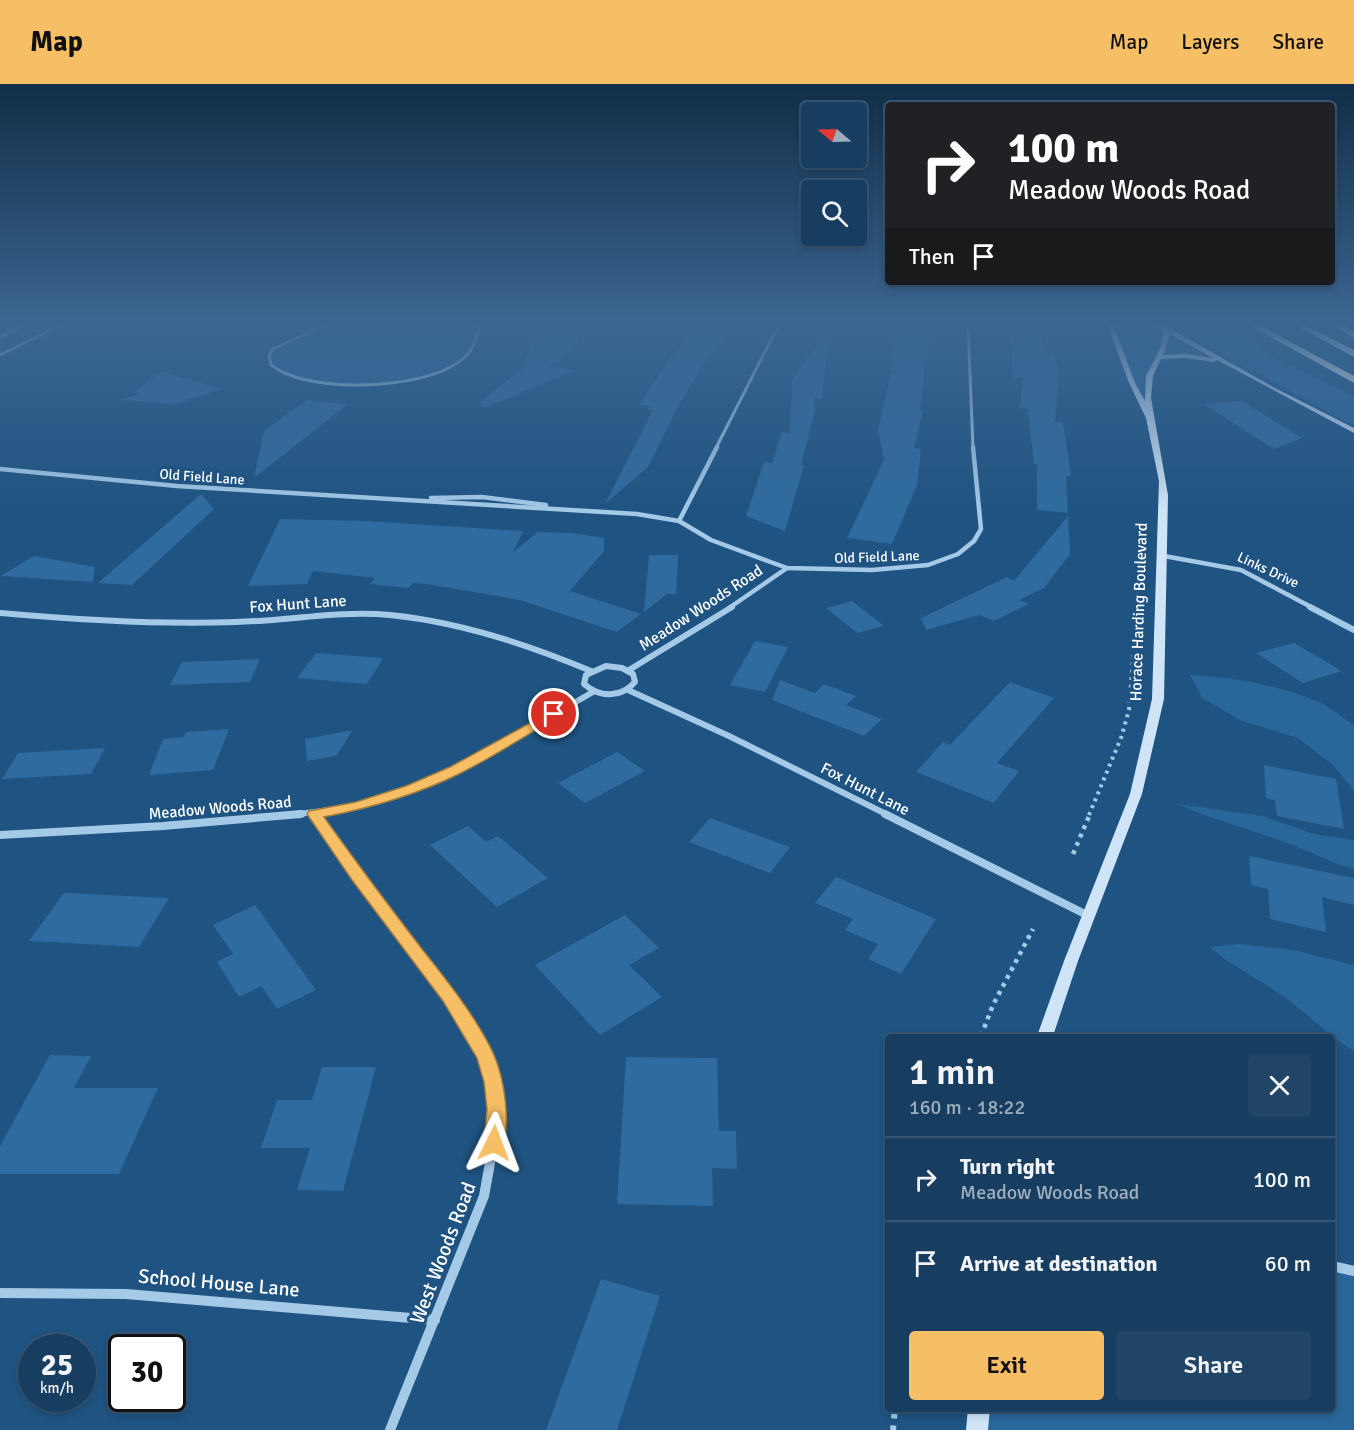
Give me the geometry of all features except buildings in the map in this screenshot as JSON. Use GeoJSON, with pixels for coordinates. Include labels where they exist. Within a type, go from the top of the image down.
{"type":"FeatureCollection","features":[{"type":"Feature","properties":{"kind":"street"},"geometry":{"type":"LineString","coordinates":[[679,521],[721,433],[747,387]]}},
{"type":"Feature","properties":{"kind":"street","name":"Old Field Lane"},"geometry":{"type":"LineString","coordinates":[[0,469],[156,484],[637,514],[679,521],[711,540],[787,567],[872,570],[928,566],[958,554],[979,534],[981,524],[975,471],[971,387]]}},
{"type":"Feature","properties":{"kind":"street","name":"Horace Harding Boulevard"},"geometry":{"type":"LineString","coordinates":[[1134,387],[1152,423]]}},
{"type":"Feature","properties":{"kind":"street","name":"Horace Harding Boulevard"},"geometry":{"type":"LineString","coordinates":[[1046,1034],[1071,961],[1136,794],[1158,699],[1164,556],[1164,485],[1152,423],[1148,387]]}},
{"type":"Feature","properties":{"kind":"street"},"geometry":{"type":"LineString","coordinates":[[1272,387],[1354,431]]}},
{"type":"Feature","properties":{"kind":"street","name":"Links Drive"},"geometry":{"type":"LineString","coordinates":[[1164,556],[1241,570],[1354,630]]}},
{"type":"Feature","properties":{"kind":"street","name":"Meadow Woods Road"},"geometry":{"type":"LineString","coordinates":[[628,670],[744,599],[787,567]]}},
{"type":"Feature","properties":{"kind":"street","name":"Fox Hunt Lane"},"geometry":{"type":"LineString","coordinates":[[0,613],[143,623],[245,622],[351,614],[389,615],[481,633],[591,671]]}},
{"type":"Feature","properties":{"kind":"street"},"geometry":{"type":"LineString","coordinates":[[606,666],[628,670],[633,674],[635,682],[628,690],[607,694],[593,692],[584,684],[586,675],[606,666]]}},
{"type":"Feature","properties":{"kind":"street","name":"Fox Hunt Lane"},"geometry":{"type":"LineString","coordinates":[[628,690],[729,736],[1089,916]]}},
{"type":"Feature","properties":{"kind":"street","name":"Meadow Woods Road"},"geometry":{"type":"LineString","coordinates":[[0,835],[114,830],[314,814],[357,806],[411,790],[455,770],[593,692]]}},
{"type":"Feature","properties":{"kind":"street","name":"West Woods Road"},"geometry":{"type":"LineString","coordinates":[[314,814],[449,996],[486,1056],[493,1082],[496,1109],[489,1179],[390,1430]]}},
{"type":"Feature","properties":{"kind":"street"},"geometry":{"type":"LineString","coordinates":[[1335,1267],[1354,1271]]}},
{"type":"Feature","properties":{"kind":"street","name":"School House Lane"},"geometry":{"type":"LineString","coordinates":[[0,1293],[126,1294],[435,1320]]}},
{"type":"Feature","properties":{"kind":"street"},"geometry":{"type":"LineString","coordinates":[[977,1430],[979,1412]]}},
{"type":"Feature","properties":{"kind":"path"},"geometry":{"type":"LineString","coordinates":[[1073,854],[1121,738],[1129,710],[1135,654],[1139,561]]}},
{"type":"Feature","properties":{"kind":"path"},"geometry":{"type":"LineString","coordinates":[[982,1034],[993,1005],[1033,929]]}},
{"type":"Feature","properties":{"kind":"path"},"geometry":{"type":"LineString","coordinates":[[893,1430],[895,1412]]}},
{"type":"Feature","properties":{"kind":"shaded area"},"geometry":{"type":"Polygon","coordinates":[[[1134,387],[1150,387],[1152,423],[1134,387]]]}},
{"type":"Feature","properties":{"kind":"shaded area"},"geometry":{"type":"Polygon","coordinates":[[[1282,387],[1335,387],[1354,396],[1354,426],[1282,387]]]}},
{"type":"Feature","properties":{"kind":"shaded area"},"geometry":{"type":"Polygon","coordinates":[[[1190,675],[1239,680],[1304,696],[1328,707],[1354,725],[1354,791],[1334,766],[1298,738],[1242,721],[1202,698],[1190,675]]]}},
{"type":"Feature","properties":{"kind":"shaded area"},"geometry":{"type":"Polygon","coordinates":[[[1177,804],[1263,816],[1314,834],[1354,840],[1354,869],[1290,844],[1177,804]]]}},
{"type":"Feature","properties":{"kind":"shaded area"},"geometry":{"type":"Polygon","coordinates":[[[1239,944],[1294,950],[1354,965],[1354,1051],[1335,1038],[1335,1034],[1329,1034],[1291,1002],[1209,947],[1239,944]]]}},
{"type":"Feature","properties":{"kind":"shaded area"},"geometry":{"type":"Polygon","coordinates":[[[1335,1267],[1354,1271],[1354,1430],[977,1430],[979,1412],[1335,1412],[1335,1267]]]}},
{"type":"Feature","properties":{"kind":"route"},"geometry":{"type":"LineString","coordinates":[[494,1143],[496,1109],[493,1082],[486,1056],[449,996],[314,814],[357,806],[411,790],[455,770],[554,714]]}}]}
